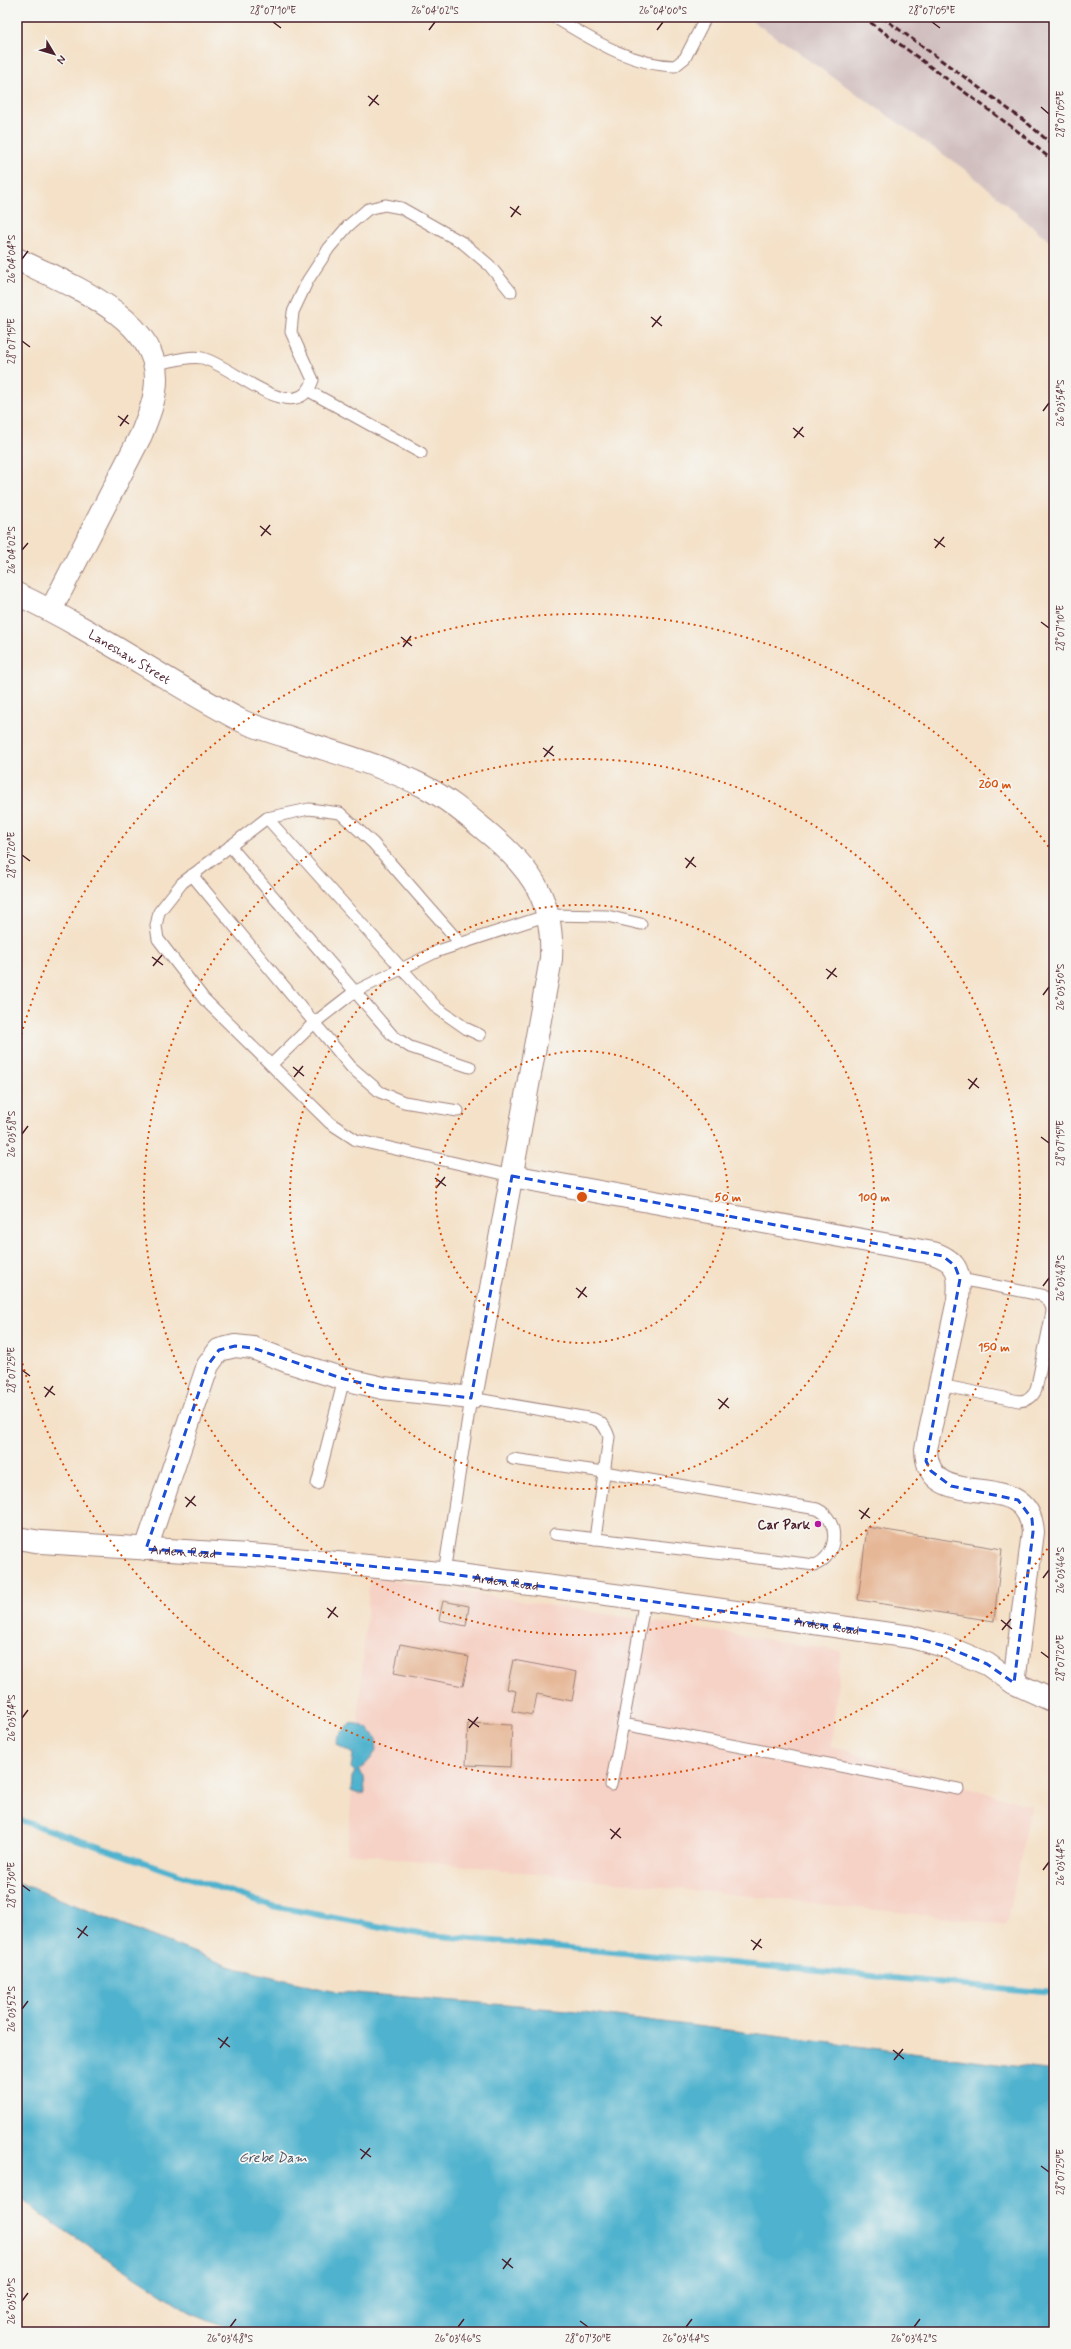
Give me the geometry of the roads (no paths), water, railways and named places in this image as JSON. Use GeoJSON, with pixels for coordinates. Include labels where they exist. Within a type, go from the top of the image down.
{"type":"FeatureCollection","features":[{"type":"Feature","properties":{"kind":"street"},"geometry":{"type":"LineString","coordinates":[[17,258],[92,296],[131,325],[145,342],[156,378],[152,408],[141,435],[51,610]]}},
{"type":"Feature","properties":{"kind":"street","name":"Laneshaw Street"},"geometry":{"type":"LineString","coordinates":[[17,594],[51,610],[242,720],[401,776],[449,800],[508,849],[526,868],[539,889],[548,914],[552,938],[551,959],[471,1398]]}},
{"type":"Feature","properties":{"kind":"street"},"geometry":{"type":"LineString","coordinates":[[512,1176],[933,1253],[943,1256],[955,1266],[960,1279],[958,1300],[926,1448],[926,1461],[931,1471],[951,1486],[1001,1494],[1018,1500],[1027,1508],[1032,1519],[1033,1532],[1014,1683]]}},
{"type":"Feature","properties":{"kind":"street"},"geometry":{"type":"LineString","coordinates":[[146,1549],[208,1365],[219,1350],[235,1346],[253,1348],[289,1362],[344,1379],[383,1388],[471,1398]]}},
{"type":"Feature","properties":{"kind":"street","name":"Arden Road"},"geometry":{"type":"LineString","coordinates":[[17,1538],[41,1542],[264,1556],[444,1573],[645,1599],[911,1637],[944,1646],[987,1664],[1014,1683],[1054,1701]]}},
{"type":"Feature","properties":{"kind":"lane"},"geometry":{"type":"LineString","coordinates":[[554,17],[600,44],[632,57],[675,66],[685,58],[706,17]]}},
{"type":"Feature","properties":{"kind":"lane"},"geometry":{"type":"LineString","coordinates":[[153,365],[202,357],[212,361],[268,393],[287,400],[301,397],[309,391],[313,380],[291,332],[293,312],[308,280],[329,248],[348,226],[368,209],[385,205],[401,208],[463,243],[489,265],[511,292]]}},
{"type":"Feature","properties":{"kind":"lane"},"geometry":{"type":"LineString","coordinates":[[309,391],[421,453]]}},
{"type":"Feature","properties":{"kind":"lane"},"geometry":{"type":"LineString","coordinates":[[460,943],[373,843],[340,813],[309,809],[267,818],[192,875],[174,892],[159,912],[156,926],[158,939],[204,999],[330,1123],[356,1140],[512,1176]]}},
{"type":"Feature","properties":{"kind":"lane"},"geometry":{"type":"LineString","coordinates":[[267,818],[437,1008],[467,1029],[480,1035]]}},
{"type":"Feature","properties":{"kind":"lane"},"geometry":{"type":"LineString","coordinates":[[230,846],[393,1036],[410,1046],[470,1067]]}},
{"type":"Feature","properties":{"kind":"lane"},"geometry":{"type":"LineString","coordinates":[[192,875],[351,1068],[380,1092],[404,1102],[458,1111]]}},
{"type":"Feature","properties":{"kind":"lane"},"geometry":{"type":"LineString","coordinates":[[271,1065],[314,1023],[354,992],[400,968],[438,951],[548,914],[607,916],[641,924]]}},
{"type":"Feature","properties":{"kind":"lane"},"geometry":{"type":"LineString","coordinates":[[940,1385],[1019,1401],[1026,1400],[1033,1396],[1052,1312],[1052,1305],[1048,1298],[1041,1295],[960,1279]]}},
{"type":"Feature","properties":{"kind":"lane"},"geometry":{"type":"LineString","coordinates":[[317,1484],[344,1379]]}},
{"type":"Feature","properties":{"kind":"lane"},"geometry":{"type":"LineString","coordinates":[[444,1573],[471,1398],[601,1422],[609,1437],[595,1539]]}},
{"type":"Feature","properties":{"kind":"lane"},"geometry":{"type":"LineString","coordinates":[[513,1459],[604,1472],[817,1509],[826,1514],[831,1520],[833,1536],[831,1549],[825,1558],[815,1565],[555,1534]]}},
{"type":"Feature","properties":{"kind":"lane"},"geometry":{"type":"LineString","coordinates":[[611,1785],[624,1724],[645,1599]]}},
{"type":"Feature","properties":{"kind":"lane"},"geometry":{"type":"LineString","coordinates":[[624,1724],[958,1789]]}},
{"type":"Feature","properties":{"kind":"water"},"geometry":{"type":"Polygon","coordinates":[[[351,1723],[361,1725],[370,1730],[377,1743],[373,1755],[359,1771],[364,1777],[365,1793],[359,1794],[351,1791],[352,1777],[355,1772],[351,1768],[353,1754],[336,1744],[338,1736],[351,1723]]]}},
{"type":"Feature","properties":{"kind":"water","name":"Grebe Dam"},"geometry":{"type":"Polygon","coordinates":[[[17,1882],[228,1966],[331,1991],[568,2010],[1054,2071],[1054,2332],[238,2332],[190,2312],[44,2217],[17,2194],[17,1882]]]}},
{"type":"Feature","properties":{"kind":"waterway"},"geometry":{"type":"LineString","coordinates":[[17,1819],[272,1906],[419,1934],[1054,1993]]}},
{"type":"Feature","properties":{"kind":"railway"},"geometry":{"type":"LineString","coordinates":[[863,17],[1020,133],[1054,162]]}},
{"type":"Feature","properties":{"kind":"railway"},"geometry":{"type":"LineString","coordinates":[[882,17],[1026,122],[1054,146]]}},
{"type":"Feature","properties":{"kind":"place","name":"Car Park"},"geometry":{"type":"Point","coordinates":[818,1524]}}]}
